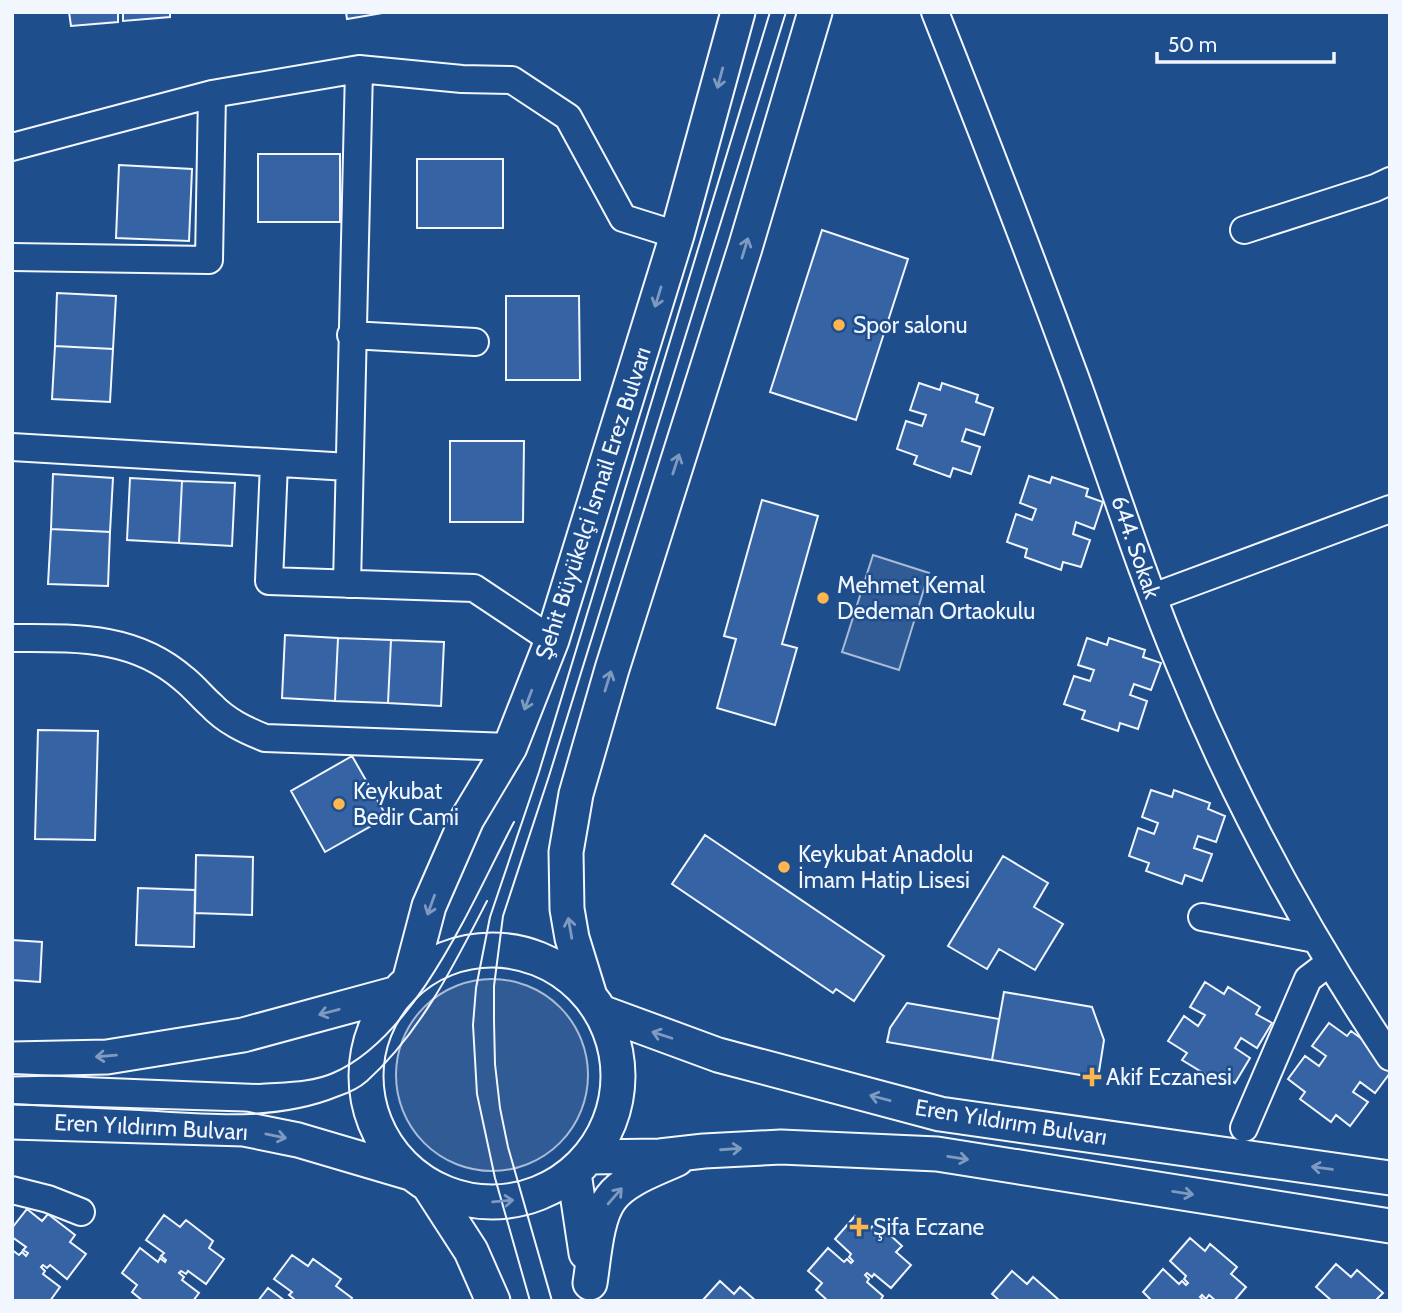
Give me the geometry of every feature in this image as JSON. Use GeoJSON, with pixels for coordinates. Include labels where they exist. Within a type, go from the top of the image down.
{"type":"FeatureCollection","features":[{"type":"Feature","properties":{"kind":"main road","name":"Şehit Büyükelçi İsmail Erez Bulvarı"},"geometry":{"type":"LineString","coordinates":[[420,1179],[395,1157],[373,1119],[366,1083],[367,1054],[382,1012],[402,986],[429,906],[467,819],[510,747],[552,640],[677,235],[738,12]]}},
{"type":"Feature","properties":{"kind":"main road"},"geometry":{"type":"LineString","coordinates":[[591,1292],[582,1165],[602,1139],[611,1119],[618,1086],[617,1053],[611,1031],[595,1003],[572,938],[566,890],[566,852],[576,794],[608,682],[745,248],[815,12]]}},
{"type":"Feature","properties":{"kind":"main road"},"geometry":{"type":"LineString","coordinates":[[12,1059],[107,1057],[243,1035],[402,986],[448,956],[461,952],[513,950],[555,965],[573,978],[595,1003]]}},
{"type":"Feature","properties":{"kind":"main road","name":"Eren Yıldırım Bulvarı"},"geometry":{"type":"LineString","coordinates":[[595,1003],[718,1055],[940,1114],[1390,1178]]}},
{"type":"Feature","properties":{"kind":"main road","name":"Eren Yıldırım Bulvarı"},"geometry":{"type":"LineString","coordinates":[[12,1122],[244,1129],[309,1143],[420,1179],[449,1195],[493,1203],[536,1195],[582,1165],[691,1152],[781,1147],[937,1154],[1390,1226]]}},
{"type":"Feature","properties":{"kind":"main road"},"geometry":{"type":"LineString","coordinates":[[591,1292],[601,1219],[610,1198],[625,1185],[691,1152]]}},
{"type":"Feature","properties":{"kind":"main road"},"geometry":{"type":"LineString","coordinates":[[420,1179],[471,1251],[494,1301]]}},
{"type":"Feature","properties":{"kind":"street","name":"644. Sokak"},"geometry":{"type":"LineString","coordinates":[[944,15],[1153,597],[1185,679],[1242,805],[1329,963],[1390,1057]]}},
{"type":"Feature","properties":{"kind":"street"},"geometry":{"type":"LineString","coordinates":[[12,147],[212,94],[359,69],[462,79],[512,80],[568,117],[623,218],[677,235]]}},
{"type":"Feature","properties":{"kind":"street"},"geometry":{"type":"LineString","coordinates":[[347,584],[359,69]]}},
{"type":"Feature","properties":{"kind":"street"},"geometry":{"type":"LineString","coordinates":[[12,257],[209,260],[212,94]]}},
{"type":"Feature","properties":{"kind":"street"},"geometry":{"type":"LineString","coordinates":[[1244,230],[1390,181]]}},
{"type":"Feature","properties":{"kind":"street"},"geometry":{"type":"LineString","coordinates":[[351,335],[475,342]]}},
{"type":"Feature","properties":{"kind":"street"},"geometry":{"type":"LineString","coordinates":[[12,447],[349,467]]}},
{"type":"Feature","properties":{"kind":"street"},"geometry":{"type":"LineString","coordinates":[[274,464],[269,581],[474,588],[552,640]]}},
{"type":"Feature","properties":{"kind":"street"},"geometry":{"type":"LineString","coordinates":[[1153,597],[1390,509]]}},
{"type":"Feature","properties":{"kind":"street"},"geometry":{"type":"LineString","coordinates":[[12,638],[87,638],[105,640],[141,651],[185,679],[229,720],[265,738],[510,747]]}},
{"type":"Feature","properties":{"kind":"street"},"geometry":{"type":"LineString","coordinates":[[1202,917],[1315,939]]}},
{"type":"Feature","properties":{"kind":"street"},"geometry":{"type":"LineString","coordinates":[[1244,1128],[1308,979],[1329,963]]}},
{"type":"Feature","properties":{"kind":"street"},"geometry":{"type":"LineString","coordinates":[[12,1190],[48,1199],[81,1212]]}},
{"type":"Feature","properties":{"kind":"shaded area"},"geometry":{"type":"Polygon","coordinates":[[[873,555],[929,573],[899,670],[842,652],[873,555]]]}},
{"type":"Feature","properties":{"kind":"shaded area"},"geometry":{"type":"Polygon","coordinates":[[[492,979],[529,986],[560,1007],[581,1038],[588,1075],[581,1112],[560,1143],[529,1164],[492,1171],[455,1164],[424,1143],[403,1112],[396,1075],[403,1038],[424,1007],[455,986],[492,979]]]}},
{"type":"Feature","properties":{"kind":"building"},"geometry":{"type":"Polygon","coordinates":[[[69,12],[118,12],[118,22],[71,26],[69,12]]]}},
{"type":"Feature","properties":{"kind":"building"},"geometry":{"type":"Polygon","coordinates":[[[123,12],[170,12],[170,17],[123,21],[123,12]]]}},
{"type":"Feature","properties":{"kind":"building"},"geometry":{"type":"Polygon","coordinates":[[[346,12],[383,12],[383,13],[347,19],[346,12]]]}},
{"type":"Feature","properties":{"kind":"building"},"geometry":{"type":"Polygon","coordinates":[[[258,154],[340,154],[340,222],[258,222],[258,154]]]}},
{"type":"Feature","properties":{"kind":"building"},"geometry":{"type":"Polygon","coordinates":[[[417,159],[503,159],[503,228],[417,228],[417,159]]]}},
{"type":"Feature","properties":{"kind":"building"},"geometry":{"type":"Polygon","coordinates":[[[119,165],[192,169],[189,241],[116,238],[119,165]]]}},
{"type":"Feature","properties":{"kind":"building","name":"Spor salonu"},"geometry":{"type":"Polygon","coordinates":[[[822,230],[908,259],[856,420],[770,392],[822,230]]]}},
{"type":"Feature","properties":{"kind":"building"},"geometry":{"type":"Polygon","coordinates":[[[57,293],[116,296],[113,349],[55,346],[57,293]]]}},
{"type":"Feature","properties":{"kind":"building"},"geometry":{"type":"Polygon","coordinates":[[[506,296],[579,296],[580,380],[506,380],[506,296]]]}},
{"type":"Feature","properties":{"kind":"building"},"geometry":{"type":"Polygon","coordinates":[[[55,346],[113,349],[110,402],[52,399],[55,346]]]}},
{"type":"Feature","properties":{"kind":"building"},"geometry":{"type":"Polygon","coordinates":[[[919,383],[940,390],[942,383],[978,395],[976,402],[993,408],[984,435],[966,429],[962,441],[980,447],[971,474],[953,468],[950,477],[914,464],[917,456],[897,449],[906,421],[922,426],[926,415],[910,410],[919,383]]]}},
{"type":"Feature","properties":{"kind":"building"},"geometry":{"type":"Polygon","coordinates":[[[450,441],[524,441],[523,522],[450,522],[450,441]]]}},
{"type":"Feature","properties":{"kind":"building"},"geometry":{"type":"Polygon","coordinates":[[[53,474],[113,478],[110,532],[51,529],[53,474]]]}},
{"type":"Feature","properties":{"kind":"building"},"geometry":{"type":"Polygon","coordinates":[[[1029,476],[1050,483],[1052,477],[1088,489],[1086,496],[1103,502],[1094,529],[1076,522],[1073,534],[1090,540],[1081,567],[1063,562],[1061,570],[1025,557],[1027,549],[1007,542],[1016,514],[1032,520],[1036,509],[1020,503],[1029,476]]]}},
{"type":"Feature","properties":{"kind":"building"},"geometry":{"type":"Polygon","coordinates":[[[130,478],[182,481],[179,543],[127,540],[130,478]]]}},
{"type":"Feature","properties":{"kind":"building"},"geometry":{"type":"Polygon","coordinates":[[[182,481],[235,483],[232,546],[179,543],[182,481]]]}},
{"type":"Feature","properties":{"kind":"building"},"geometry":{"type":"Polygon","coordinates":[[[762,500],[818,516],[782,644],[797,648],[775,725],[717,708],[736,639],[724,636],[762,500]]]}},
{"type":"Feature","properties":{"kind":"building"},"geometry":{"type":"Polygon","coordinates":[[[51,529],[110,532],[108,586],[48,584],[51,529]]]}},
{"type":"Feature","properties":{"kind":"building"},"geometry":{"type":"Polygon","coordinates":[[[285,635],[338,638],[335,701],[282,698],[285,635]]]}},
{"type":"Feature","properties":{"kind":"building"},"geometry":{"type":"Polygon","coordinates":[[[338,638],[391,640],[388,703],[335,701],[338,638]]]}},
{"type":"Feature","properties":{"kind":"building"},"geometry":{"type":"Polygon","coordinates":[[[1087,638],[1107,645],[1109,638],[1145,650],[1143,657],[1161,663],[1151,690],[1134,684],[1130,695],[1147,701],[1138,729],[1120,723],[1118,731],[1082,719],[1085,711],[1064,704],[1074,676],[1090,681],[1094,670],[1078,665],[1087,638]]]}},
{"type":"Feature","properties":{"kind":"building"},"geometry":{"type":"Polygon","coordinates":[[[391,640],[444,642],[441,706],[388,703],[391,640]]]}},
{"type":"Feature","properties":{"kind":"building"},"geometry":{"type":"Polygon","coordinates":[[[38,730],[98,731],[95,840],[35,839],[38,730]]]}},
{"type":"Feature","properties":{"kind":"building","name":"Keykubat Bedir Cami"},"geometry":{"type":"Polygon","coordinates":[[[352,756],[387,817],[325,852],[291,791],[352,756]]]}},
{"type":"Feature","properties":{"kind":"building"},"geometry":{"type":"Polygon","coordinates":[[[1151,790],[1172,797],[1174,790],[1210,803],[1208,809],[1225,816],[1216,842],[1198,836],[1194,848],[1212,854],[1202,881],[1185,875],[1182,884],[1146,871],[1149,863],[1129,856],[1138,828],[1154,834],[1158,823],[1142,817],[1151,790]]]}},
{"type":"Feature","properties":{"kind":"building"},"geometry":{"type":"Polygon","coordinates":[[[705,835],[884,956],[854,1001],[836,989],[833,993],[672,884],[705,835]]]}},
{"type":"Feature","properties":{"kind":"building"},"geometry":{"type":"Polygon","coordinates":[[[196,855],[253,857],[252,915],[195,913],[196,855]]]}},
{"type":"Feature","properties":{"kind":"building"},"geometry":{"type":"Polygon","coordinates":[[[1003,856],[1048,883],[1034,907],[1063,924],[1035,970],[999,949],[987,969],[948,946],[1003,856]]]}},
{"type":"Feature","properties":{"kind":"building"},"geometry":{"type":"Polygon","coordinates":[[[138,888],[195,890],[194,947],[136,945],[138,888]]]}},
{"type":"Feature","properties":{"kind":"building"},"geometry":{"type":"Polygon","coordinates":[[[12,940],[42,942],[40,982],[12,980],[12,940]]]}},
{"type":"Feature","properties":{"kind":"building"},"geometry":{"type":"Polygon","coordinates":[[[1205,982],[1224,994],[1228,987],[1260,1007],[1256,1014],[1272,1023],[1257,1048],[1241,1038],[1235,1048],[1250,1058],[1235,1083],[1219,1073],[1215,1080],[1182,1060],[1187,1053],[1168,1041],[1184,1016],[1198,1026],[1205,1015],[1190,1007],[1205,982]]]}},
{"type":"Feature","properties":{"kind":"building"},"geometry":{"type":"Polygon","coordinates":[[[1004,992],[1092,1007],[1104,1040],[1098,1078],[992,1060],[1004,992]]]}},
{"type":"Feature","properties":{"kind":"building"},"geometry":{"type":"Polygon","coordinates":[[[907,1003],[999,1019],[992,1060],[887,1042],[890,1028],[907,1003]]]}},
{"type":"Feature","properties":{"kind":"building"},"geometry":{"type":"Polygon","coordinates":[[[1329,1023],[1347,1036],[1351,1031],[1381,1053],[1390,1068],[1390,1073],[1375,1093],[1360,1082],[1353,1092],[1368,1102],[1350,1126],[1336,1115],[1331,1122],[1300,1099],[1305,1092],[1288,1079],[1305,1056],[1319,1066],[1326,1056],[1312,1046],[1329,1023]]]}},
{"type":"Feature","properties":{"kind":"building"},"geometry":{"type":"Polygon","coordinates":[[[27,1209],[42,1221],[48,1214],[75,1235],[70,1242],[86,1254],[67,1279],[50,1265],[47,1268],[43,1265],[41,1267],[45,1271],[43,1274],[60,1287],[50,1301],[12,1300],[12,1250],[19,1255],[22,1252],[26,1256],[28,1253],[23,1250],[26,1247],[12,1237],[12,1228],[27,1209]]]}},
{"type":"Feature","properties":{"kind":"building"},"geometry":{"type":"Polygon","coordinates":[[[164,1215],[180,1227],[186,1220],[213,1241],[209,1248],[224,1259],[206,1284],[188,1271],[186,1274],[181,1271],[179,1273],[184,1277],[182,1280],[199,1293],[193,1301],[143,1301],[132,1292],[137,1285],[122,1273],[140,1248],[158,1262],[160,1258],[165,1262],[161,1256],[164,1253],[146,1240],[164,1215]]]}},
{"type":"Feature","properties":{"kind":"building"},"geometry":{"type":"Polygon","coordinates":[[[855,1216],[870,1229],[876,1222],[902,1246],[896,1252],[911,1265],[891,1288],[874,1274],[872,1277],[867,1273],[865,1275],[869,1279],[867,1282],[883,1296],[880,1301],[828,1301],[816,1290],[822,1283],[808,1271],[828,1248],[844,1262],[847,1259],[851,1263],[853,1261],[849,1257],[851,1254],[835,1239],[855,1216]]]}},
{"type":"Feature","properties":{"kind":"building"},"geometry":{"type":"Polygon","coordinates":[[[1190,1238],[1205,1251],[1210,1244],[1237,1267],[1231,1274],[1246,1287],[1234,1301],[1216,1301],[1209,1295],[1206,1299],[1202,1295],[1200,1297],[1205,1301],[1152,1301],[1143,1292],[1163,1269],[1179,1284],[1182,1281],[1186,1285],[1188,1283],[1184,1279],[1186,1276],[1170,1261],[1190,1238]]]}},
{"type":"Feature","properties":{"kind":"building"},"geometry":{"type":"Polygon","coordinates":[[[292,1255],[308,1266],[313,1259],[341,1279],[336,1286],[352,1298],[350,1301],[293,1301],[289,1295],[292,1292],[274,1279],[292,1255]]]}},
{"type":"Feature","properties":{"kind":"building"},"geometry":{"type":"Polygon","coordinates":[[[1336,1264],[1351,1277],[1357,1270],[1383,1293],[1377,1299],[1379,1301],[1332,1301],[1316,1287],[1336,1264]]]}},
{"type":"Feature","properties":{"kind":"building"},"geometry":{"type":"Polygon","coordinates":[[[1012,1271],[1027,1284],[1033,1277],[1059,1300],[1000,1301],[992,1294],[1012,1271]]]}},
{"type":"Feature","properties":{"kind":"building"},"geometry":{"type":"Polygon","coordinates":[[[720,1281],[734,1294],[740,1287],[756,1301],[702,1301],[720,1281]]]}},
{"type":"Feature","properties":{"kind":"building"},"geometry":{"type":"Polygon","coordinates":[[[268,1288],[285,1301],[258,1301],[268,1288]]]}},
{"type":"Feature","properties":{"kind":"tram line"},"geometry":{"type":"LineString","coordinates":[[530,1301],[495,1178],[477,1094],[473,1025],[476,988],[490,917],[539,772],[770,12]]}},
{"type":"Feature","properties":{"kind":"tram line"},"geometry":{"type":"LineString","coordinates":[[552,1301],[508,1147],[500,1108],[495,1064],[494,986],[503,916],[786,12]]}},
{"type":"Feature","properties":{"kind":"tram line"},"geometry":{"type":"LineString","coordinates":[[12,1074],[259,1084],[306,1080],[333,1073],[363,1055],[391,1030],[416,998],[461,926],[514,822]]}},
{"type":"Feature","properties":{"kind":"tram line"},"geometry":{"type":"LineString","coordinates":[[12,1104],[241,1114],[291,1110],[346,1093],[364,1084],[404,1041],[435,997],[487,901]]}},
{"type":"Feature","properties":{"kind":"place","name":"Spor salonu"},"geometry":{"type":"Point","coordinates":[839,325]}},
{"type":"Feature","properties":{"kind":"place","name":"Mehmet Kemal Dedeman Ortaokulu"},"geometry":{"type":"Point","coordinates":[823,598]}},
{"type":"Feature","properties":{"kind":"place","name":"Keykubat Bedir Cami"},"geometry":{"type":"Point","coordinates":[339,804]}},
{"type":"Feature","properties":{"kind":"place","name":"Keykubat Anadolu İmam Hatip Lisesi"},"geometry":{"type":"Point","coordinates":[784,867]}},
{"type":"Feature","properties":{"kind":"place","name":"Akif Eczanesi"},"geometry":{"type":"Point","coordinates":[1092,1077]}},
{"type":"Feature","properties":{"kind":"place","name":"Şifa Eczane"},"geometry":{"type":"Point","coordinates":[859,1227]}}]}
